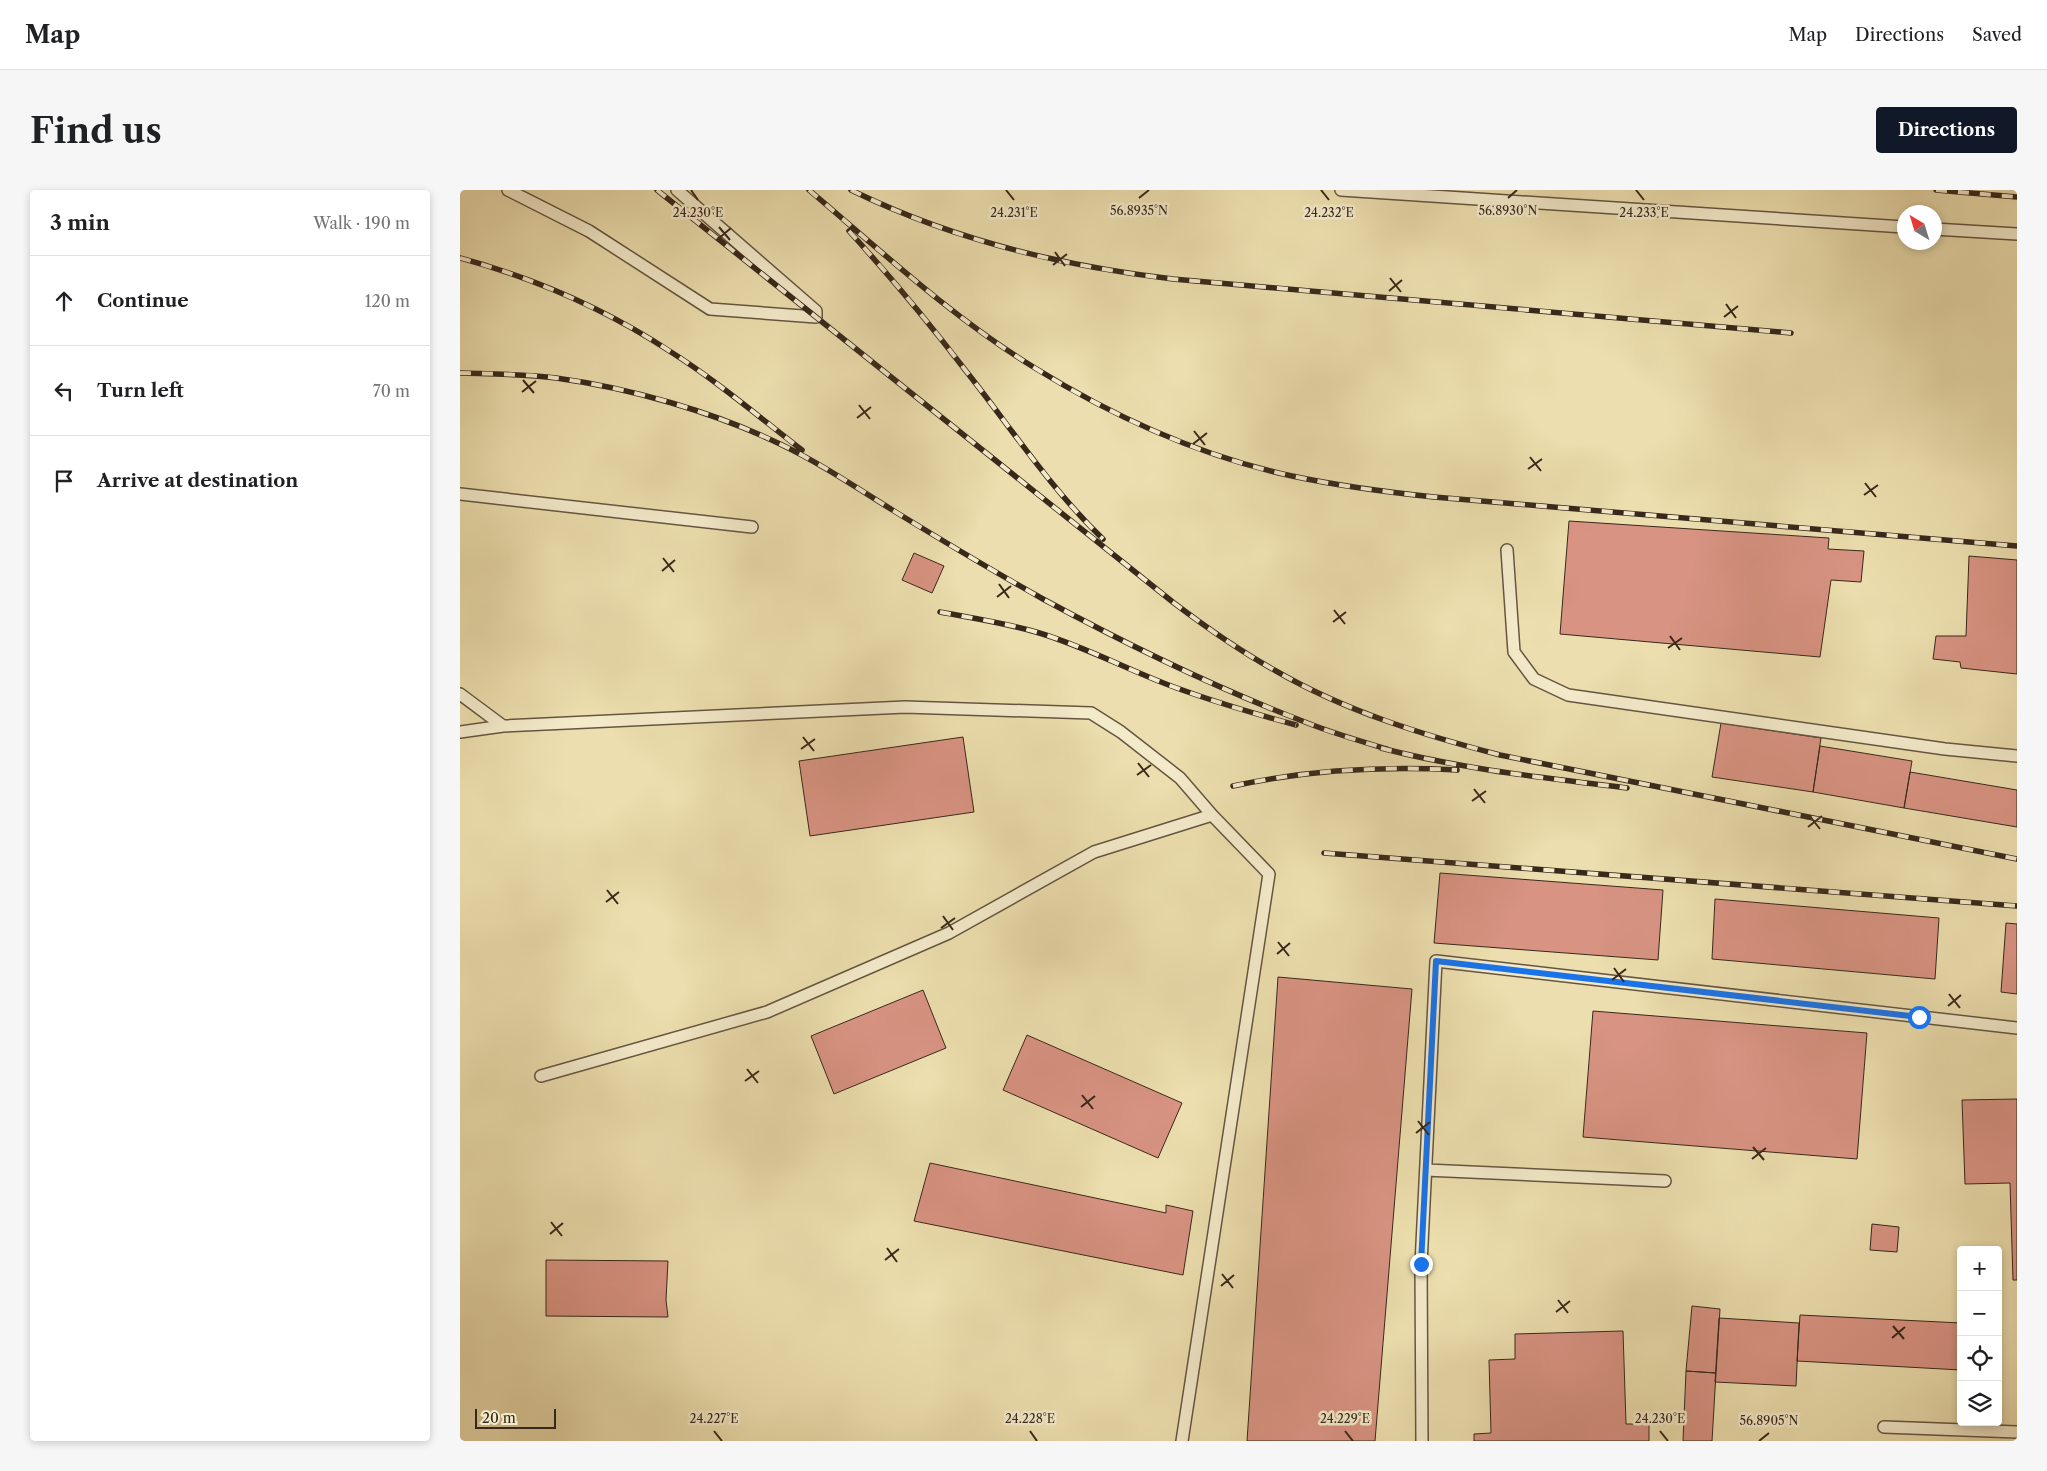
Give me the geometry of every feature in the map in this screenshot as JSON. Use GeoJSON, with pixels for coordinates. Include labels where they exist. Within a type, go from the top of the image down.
{"type":"FeatureCollection","features":[{"type":"Feature","properties":{"kind":"lane"},"geometry":{"type":"LineString","coordinates":[[508,190],[589,232],[710,309],[816,317],[816,311],[677,190]]}},
{"type":"Feature","properties":{"kind":"lane"},"geometry":{"type":"LineString","coordinates":[[1341,190],[1897,227]]}},
{"type":"Feature","properties":{"kind":"lane"},"geometry":{"type":"LineString","coordinates":[[1942,229],[2017,234]]}},
{"type":"Feature","properties":{"kind":"lane"},"geometry":{"type":"LineString","coordinates":[[460,494],[752,527]]}},
{"type":"Feature","properties":{"kind":"lane"},"geometry":{"type":"LineString","coordinates":[[1507,550],[1514,652],[1534,679],[1568,695],[1945,749],[2017,756]]}},
{"type":"Feature","properties":{"kind":"lane"},"geometry":{"type":"LineString","coordinates":[[460,694],[503,726]]}},
{"type":"Feature","properties":{"kind":"lane"},"geometry":{"type":"LineString","coordinates":[[460,732],[503,726],[905,707],[1091,712],[1121,732],[1180,778],[1268,874],[1182,1441]]}},
{"type":"Feature","properties":{"kind":"lane"},"geometry":{"type":"LineString","coordinates":[[541,1076],[767,1012],[949,933],[1094,852],[1212,815]]}},
{"type":"Feature","properties":{"kind":"lane"},"geometry":{"type":"LineString","coordinates":[[1422,1441],[1421,1264],[1436,961],[2017,1028]]}},
{"type":"Feature","properties":{"kind":"lane"},"geometry":{"type":"LineString","coordinates":[[1426,1170],[1665,1181]]}},
{"type":"Feature","properties":{"kind":"lane"},"geometry":{"type":"LineString","coordinates":[[1884,1427],[2017,1432]]}},
{"type":"Feature","properties":{"kind":"building"},"geometry":{"type":"Polygon","coordinates":[[[1569,521],[1829,538],[1828,549],[1864,551],[1861,582],[1831,580],[1820,657],[1560,634],[1569,521]]]}},
{"type":"Feature","properties":{"kind":"building"},"geometry":{"type":"Polygon","coordinates":[[[914,553],[944,566],[932,593],[902,580],[914,553]]]}},
{"type":"Feature","properties":{"kind":"building"},"geometry":{"type":"Polygon","coordinates":[[[1969,556],[2017,560],[2017,674],[1961,668],[1960,662],[1933,659],[1936,636],[1966,636],[1969,556]]]}},
{"type":"Feature","properties":{"kind":"building"},"geometry":{"type":"Polygon","coordinates":[[[1721,723],[1821,738],[1813,792],[1712,777],[1721,723]]]}},
{"type":"Feature","properties":{"kind":"building"},"geometry":{"type":"Polygon","coordinates":[[[963,737],[974,812],[810,836],[799,761],[963,737]]]}},
{"type":"Feature","properties":{"kind":"building"},"geometry":{"type":"Polygon","coordinates":[[[1820,746],[1912,761],[1904,808],[1813,792],[1820,746]]]}},
{"type":"Feature","properties":{"kind":"building"},"geometry":{"type":"Polygon","coordinates":[[[1910,772],[2017,790],[2017,827],[1904,808],[1910,772]]]}},
{"type":"Feature","properties":{"kind":"building"},"geometry":{"type":"Polygon","coordinates":[[[1440,873],[1663,890],[1658,960],[1434,943],[1440,873]]]}},
{"type":"Feature","properties":{"kind":"building"},"geometry":{"type":"Polygon","coordinates":[[[1715,899],[1939,918],[1935,979],[1712,959],[1715,899]]]}},
{"type":"Feature","properties":{"kind":"building"},"geometry":{"type":"Polygon","coordinates":[[[2006,923],[2017,924],[2017,994],[2001,992],[2006,923]]]}},
{"type":"Feature","properties":{"kind":"building"},"geometry":{"type":"Polygon","coordinates":[[[1278,977],[1412,989],[1375,1441],[1247,1441],[1278,977]]]}},
{"type":"Feature","properties":{"kind":"building"},"geometry":{"type":"Polygon","coordinates":[[[923,990],[946,1048],[834,1094],[811,1036],[923,990]]]}},
{"type":"Feature","properties":{"kind":"building"},"geometry":{"type":"Polygon","coordinates":[[[1593,1011],[1867,1033],[1857,1159],[1583,1137],[1593,1011]]]}},
{"type":"Feature","properties":{"kind":"building"},"geometry":{"type":"Polygon","coordinates":[[[1027,1035],[1182,1103],[1158,1158],[1003,1090],[1027,1035]]]}},
{"type":"Feature","properties":{"kind":"building"},"geometry":{"type":"Polygon","coordinates":[[[2017,1099],[2017,1280],[2013,1280],[2010,1183],[1965,1184],[1962,1100],[2017,1099]]]}},
{"type":"Feature","properties":{"kind":"building"},"geometry":{"type":"Polygon","coordinates":[[[930,1163],[1166,1213],[1166,1205],[1193,1211],[1183,1275],[914,1221],[930,1163]]]}},
{"type":"Feature","properties":{"kind":"building"},"geometry":{"type":"Polygon","coordinates":[[[1872,1224],[1899,1227],[1897,1252],[1870,1250],[1872,1224]]]}},
{"type":"Feature","properties":{"kind":"building"},"geometry":{"type":"Polygon","coordinates":[[[546,1260],[668,1261],[666,1300],[668,1317],[546,1316],[546,1260]]]}},
{"type":"Feature","properties":{"kind":"building"},"geometry":{"type":"Polygon","coordinates":[[[1692,1306],[1720,1309],[1716,1373],[1686,1371],[1692,1306]]]}},
{"type":"Feature","properties":{"kind":"building"},"geometry":{"type":"Polygon","coordinates":[[[1800,1315],[1957,1323],[1957,1370],[1797,1361],[1800,1315]]]}},
{"type":"Feature","properties":{"kind":"building"},"geometry":{"type":"Polygon","coordinates":[[[1719,1318],[1799,1323],[1796,1386],[1715,1382],[1719,1318]]]}},
{"type":"Feature","properties":{"kind":"building"},"geometry":{"type":"Polygon","coordinates":[[[1623,1331],[1626,1424],[1649,1424],[1649,1441],[1474,1441],[1474,1434],[1491,1433],[1489,1360],[1515,1359],[1515,1334],[1623,1331]]]}},
{"type":"Feature","properties":{"kind":"building"},"geometry":{"type":"Polygon","coordinates":[[[1686,1371],[1716,1373],[1712,1441],[1683,1441],[1686,1371]]]}},
{"type":"Feature","properties":{"kind":"railway"},"geometry":{"type":"LineString","coordinates":[[657,190],[1174,603],[1237,647],[1302,685],[1357,710],[1413,730],[1500,755],[2017,859]]}},
{"type":"Feature","properties":{"kind":"railway"},"geometry":{"type":"LineString","coordinates":[[809,190],[947,306],[1005,349],[1096,403],[1159,433],[1224,458],[1258,468],[1327,483],[1434,497],[2017,546]]}},
{"type":"Feature","properties":{"kind":"railway"},"geometry":{"type":"LineString","coordinates":[[851,190],[890,208],[968,237],[1090,267],[1173,279],[1791,333]]}},
{"type":"Feature","properties":{"kind":"railway"},"geometry":{"type":"LineString","coordinates":[[1936,190],[2017,197]]}},
{"type":"Feature","properties":{"kind":"railway"},"geometry":{"type":"LineString","coordinates":[[849,231],[938,335],[1066,500],[1103,539]]}},
{"type":"Feature","properties":{"kind":"railway"},"geometry":{"type":"LineString","coordinates":[[460,258],[542,285],[621,322],[705,375],[802,450]]}},
{"type":"Feature","properties":{"kind":"railway"},"geometry":{"type":"LineString","coordinates":[[460,373],[508,374],[584,382],[671,403],[754,432],[824,467],[949,545],[1107,633],[1205,680],[1272,709],[1325,730],[1387,749]]}},
{"type":"Feature","properties":{"kind":"railway"},"geometry":{"type":"LineString","coordinates":[[940,612],[1012,626],[1053,637],[1182,690],[1296,725]]}},
{"type":"Feature","properties":{"kind":"railway"},"geometry":{"type":"LineString","coordinates":[[1381,748],[1472,767],[1627,788]]}},
{"type":"Feature","properties":{"kind":"railway"},"geometry":{"type":"LineString","coordinates":[[1233,786],[1289,776],[1344,770],[1457,770]]}},
{"type":"Feature","properties":{"kind":"railway"},"geometry":{"type":"LineString","coordinates":[[1324,853],[2017,906]]}},
{"type":"Feature","properties":{"kind":"route"},"geometry":{"type":"LineString","coordinates":[[1421,1264],[1436,961],[1919,1017]]}}]}
